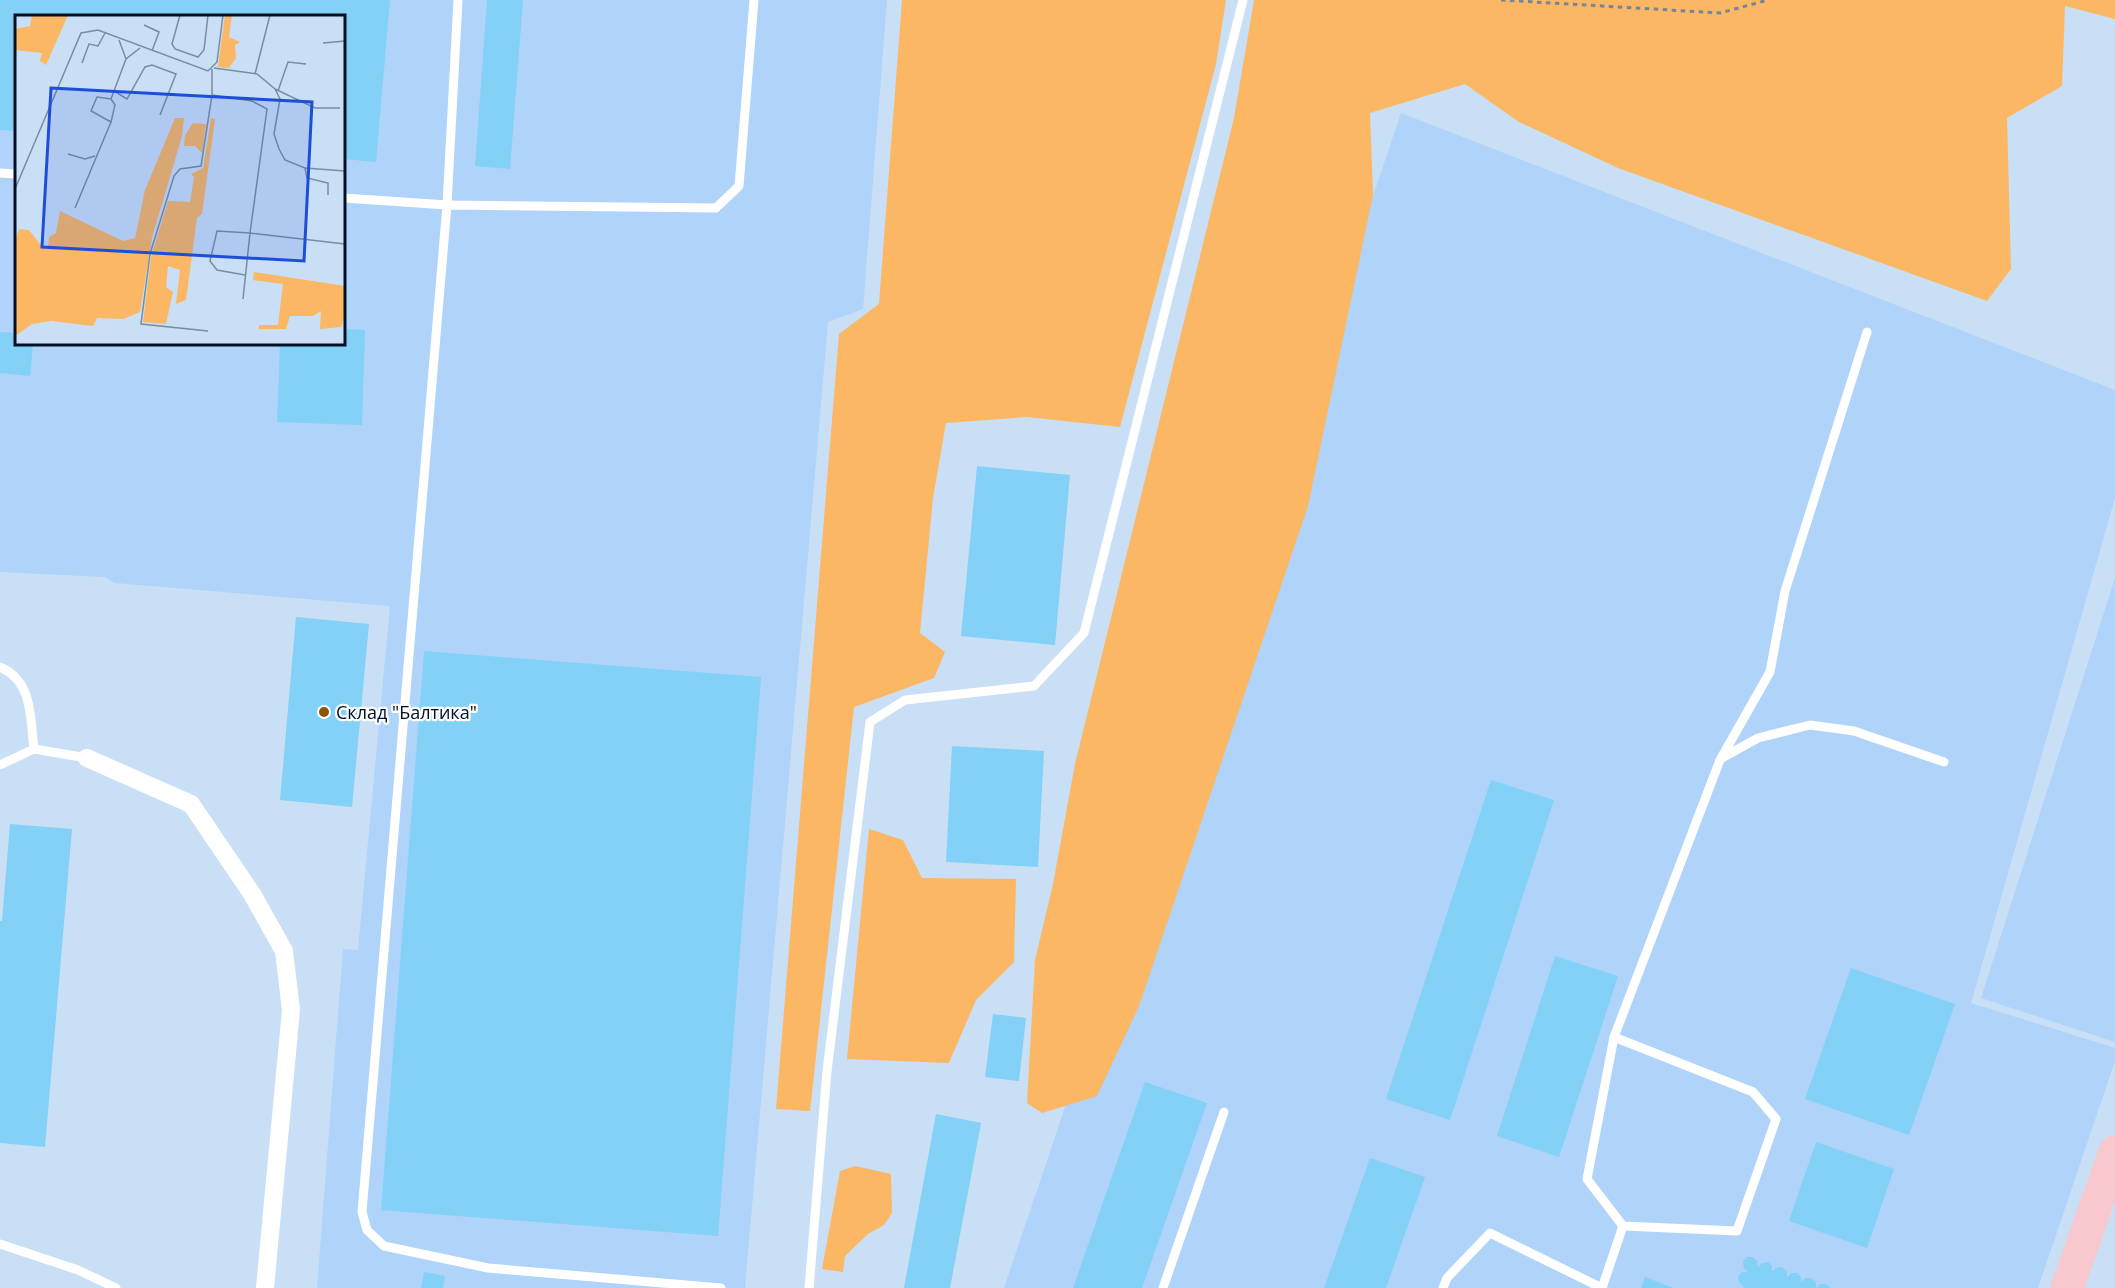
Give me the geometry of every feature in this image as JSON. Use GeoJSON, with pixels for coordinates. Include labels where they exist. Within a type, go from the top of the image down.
{"type":"FeatureCollection","features":[{"type":"Feature","properties":{"kind":"highway"},"geometry":{"type":"LineString","coordinates":[[2067,1288],[2115,1152]]}},
{"type":"Feature","properties":{"kind":"street"},"geometry":{"type":"LineString","coordinates":[[87,758],[191,804],[252,894],[284,951],[291,1010],[266,1288]]}},
{"type":"Feature","properties":{"kind":"lane"},"geometry":{"type":"LineString","coordinates":[[458,0],[447,205],[362,1212],[367,1230],[384,1246],[488,1268],[721,1288]]}},
{"type":"Feature","properties":{"kind":"lane"},"geometry":{"type":"LineString","coordinates":[[345,198],[447,205],[716,208],[739,186],[754,0]]}},
{"type":"Feature","properties":{"kind":"lane"},"geometry":{"type":"LineString","coordinates":[[809,1288],[827,1071],[870,722],[905,700],[1034,686],[1083,633],[1244,0]]}},
{"type":"Feature","properties":{"kind":"lane"},"geometry":{"type":"LineString","coordinates":[[0,173],[15,174]]}},
{"type":"Feature","properties":{"kind":"lane"},"geometry":{"type":"LineString","coordinates":[[1614,1037],[1753,1092],[1776,1119],[1737,1232],[1623,1226],[1587,1179],[1614,1037],[1720,760],[1770,672],[1785,591],[1868,332]]}},
{"type":"Feature","properties":{"kind":"lane"},"geometry":{"type":"LineString","coordinates":[[0,667],[11,671],[26,689],[34,748]]}},
{"type":"Feature","properties":{"kind":"lane"},"geometry":{"type":"LineString","coordinates":[[1720,760],[1758,738],[1810,725],[1854,731],[1944,762]]}},
{"type":"Feature","properties":{"kind":"lane"},"geometry":{"type":"LineString","coordinates":[[0,765],[34,748],[87,758]]}},
{"type":"Feature","properties":{"kind":"lane"},"geometry":{"type":"LineString","coordinates":[[1163,1288],[1224,1112]]}},
{"type":"Feature","properties":{"kind":"lane"},"geometry":{"type":"LineString","coordinates":[[1443,1288],[1448,1278],[1490,1233],[1602,1288],[1623,1226]]}},
{"type":"Feature","properties":{"kind":"lane"},"geometry":{"type":"LineString","coordinates":[[0,1244],[78,1270],[116,1288]]}},
{"type":"Feature","properties":{"kind":"path"},"geometry":{"type":"LineString","coordinates":[[1501,0],[1720,14],[1768,0]]}},
{"type":"Feature","properties":{"kind":"shaded area"},"geometry":{"type":"Polygon","coordinates":[[[0,0],[887,0],[863,309],[828,322],[745,1288],[317,1288],[343,949],[358,950],[390,606],[115,583],[105,577],[0,572],[0,0]]]}},
{"type":"Feature","properties":{"kind":"shaded area"},"geometry":{"type":"Polygon","coordinates":[[[902,0],[1226,0],[1216,64],[1120,427],[1027,417],[946,423],[933,498],[920,633],[945,652],[934,678],[854,707],[810,1111],[776,1109],[839,334],[879,304],[902,0]]]}},
{"type":"Feature","properties":{"kind":"shaded area"},"geometry":{"type":"Polygon","coordinates":[[[1254,0],[2115,0],[2115,19],[2065,6],[2062,86],[2007,118],[2011,269],[1987,301],[1618,168],[1519,122],[1465,84],[1370,113],[1373,195],[1308,506],[1139,1006],[1097,1096],[1042,1113],[1027,1103],[1035,960],[1053,884],[1075,764],[1234,118],[1254,0]]]}},
{"type":"Feature","properties":{"kind":"shaded area"},"geometry":{"type":"Polygon","coordinates":[[[1401,113],[2115,390],[2115,498],[1971,1003],[2115,1048],[2115,1061],[2038,1288],[1004,1288],[1401,113]]]}},
{"type":"Feature","properties":{"kind":"shaded area"},"geometry":{"type":"Polygon","coordinates":[[[2115,578],[2115,1042],[1981,998],[2115,578]]]}},
{"type":"Feature","properties":{"kind":"shaded area"},"geometry":{"type":"Polygon","coordinates":[[[869,829],[903,840],[922,878],[1016,879],[1014,962],[976,1000],[949,1063],[847,1059],[869,829]]]}},
{"type":"Feature","properties":{"kind":"shaded area"},"geometry":{"type":"Polygon","coordinates":[[[855,1166],[891,1174],[892,1213],[884,1225],[868,1234],[845,1256],[843,1272],[822,1269],[840,1171],[855,1166]]]}},
{"type":"Feature","properties":{"kind":"building"},"geometry":{"type":"Polygon","coordinates":[[[0,0],[390,0],[376,162],[345,159],[345,15],[15,15],[15,131],[0,130],[0,0]]]}},
{"type":"Feature","properties":{"kind":"building"},"geometry":{"type":"Polygon","coordinates":[[[487,0],[523,0],[510,169],[475,166],[487,0]]]}},
{"type":"Feature","properties":{"kind":"building"},"geometry":{"type":"Polygon","coordinates":[[[345,329],[365,330],[362,425],[277,422],[280,345],[345,345],[345,329]]]}},
{"type":"Feature","properties":{"kind":"building"},"geometry":{"type":"Polygon","coordinates":[[[0,332],[15,333],[15,345],[33,345],[30,376],[0,373],[0,332]]]}},
{"type":"Feature","properties":{"kind":"building"},"geometry":{"type":"Polygon","coordinates":[[[977,466],[1070,475],[1055,645],[961,636],[977,466]]]}},
{"type":"Feature","properties":{"kind":"building","name":"Склад \"Балтика\""},"geometry":{"type":"Polygon","coordinates":[[[296,617],[369,624],[352,807],[280,800],[296,617]]]}},
{"type":"Feature","properties":{"kind":"building"},"geometry":{"type":"Polygon","coordinates":[[[424,651],[761,677],[718,1236],[381,1210],[424,651]]]}},
{"type":"Feature","properties":{"kind":"building"},"geometry":{"type":"Polygon","coordinates":[[[952,746],[1044,751],[1038,867],[946,862],[952,746]]]}},
{"type":"Feature","properties":{"kind":"building"},"geometry":{"type":"Polygon","coordinates":[[[1491,780],[1554,800],[1450,1120],[1386,1099],[1491,780]]]}},
{"type":"Feature","properties":{"kind":"building"},"geometry":{"type":"Polygon","coordinates":[[[10,824],[72,829],[45,1147],[0,1143],[0,921],[2,921],[10,824]]]}},
{"type":"Feature","properties":{"kind":"building"},"geometry":{"type":"Polygon","coordinates":[[[1555,956],[1618,976],[1559,1157],[1497,1136],[1555,956]]]}},
{"type":"Feature","properties":{"kind":"building"},"geometry":{"type":"Polygon","coordinates":[[[1851,968],[1955,1004],[1909,1135],[1805,1099],[1851,968]]]}},
{"type":"Feature","properties":{"kind":"building"},"geometry":{"type":"Polygon","coordinates":[[[993,1014],[1026,1018],[1019,1081],[985,1077],[993,1014]]]}},
{"type":"Feature","properties":{"kind":"building"},"geometry":{"type":"Polygon","coordinates":[[[1145,1082],[1207,1103],[1142,1288],[1073,1288],[1145,1082]]]}},
{"type":"Feature","properties":{"kind":"building"},"geometry":{"type":"Polygon","coordinates":[[[936,1114],[981,1123],[950,1288],[904,1288],[936,1114]]]}},
{"type":"Feature","properties":{"kind":"building"},"geometry":{"type":"Polygon","coordinates":[[[1816,1142],[1894,1169],[1867,1248],[1789,1221],[1816,1142]]]}},
{"type":"Feature","properties":{"kind":"building"},"geometry":{"type":"Polygon","coordinates":[[[1370,1158],[1425,1177],[1386,1288],[1324,1288],[1370,1158]]]}},
{"type":"Feature","properties":{"kind":"building"},"geometry":{"type":"Polygon","coordinates":[[[1747,1257],[1753,1257],[1758,1267],[1768,1262],[1772,1266],[1772,1272],[1782,1267],[1787,1272],[1787,1278],[1791,1273],[1797,1273],[1801,1277],[1801,1283],[1805,1278],[1811,1278],[1816,1282],[1816,1288],[1745,1288],[1739,1282],[1738,1277],[1742,1272],[1748,1272],[1743,1262],[1747,1257]]]}},
{"type":"Feature","properties":{"kind":"building"},"geometry":{"type":"Polygon","coordinates":[[[424,1272],[445,1276],[443,1288],[421,1288],[424,1272]]]}},
{"type":"Feature","properties":{"kind":"building"},"geometry":{"type":"Polygon","coordinates":[[[1645,1277],[1674,1288],[1641,1288],[1645,1277]]]}},
{"type":"Feature","properties":{"kind":"building"},"geometry":{"type":"Polygon","coordinates":[[[1820,1284],[1826,1284],[1831,1288],[1816,1288],[1820,1284]]]}},
{"type":"Feature","properties":{"kind":"place","name":"Склад \"Балтика\""},"geometry":{"type":"Point","coordinates":[324,712]}}]}
